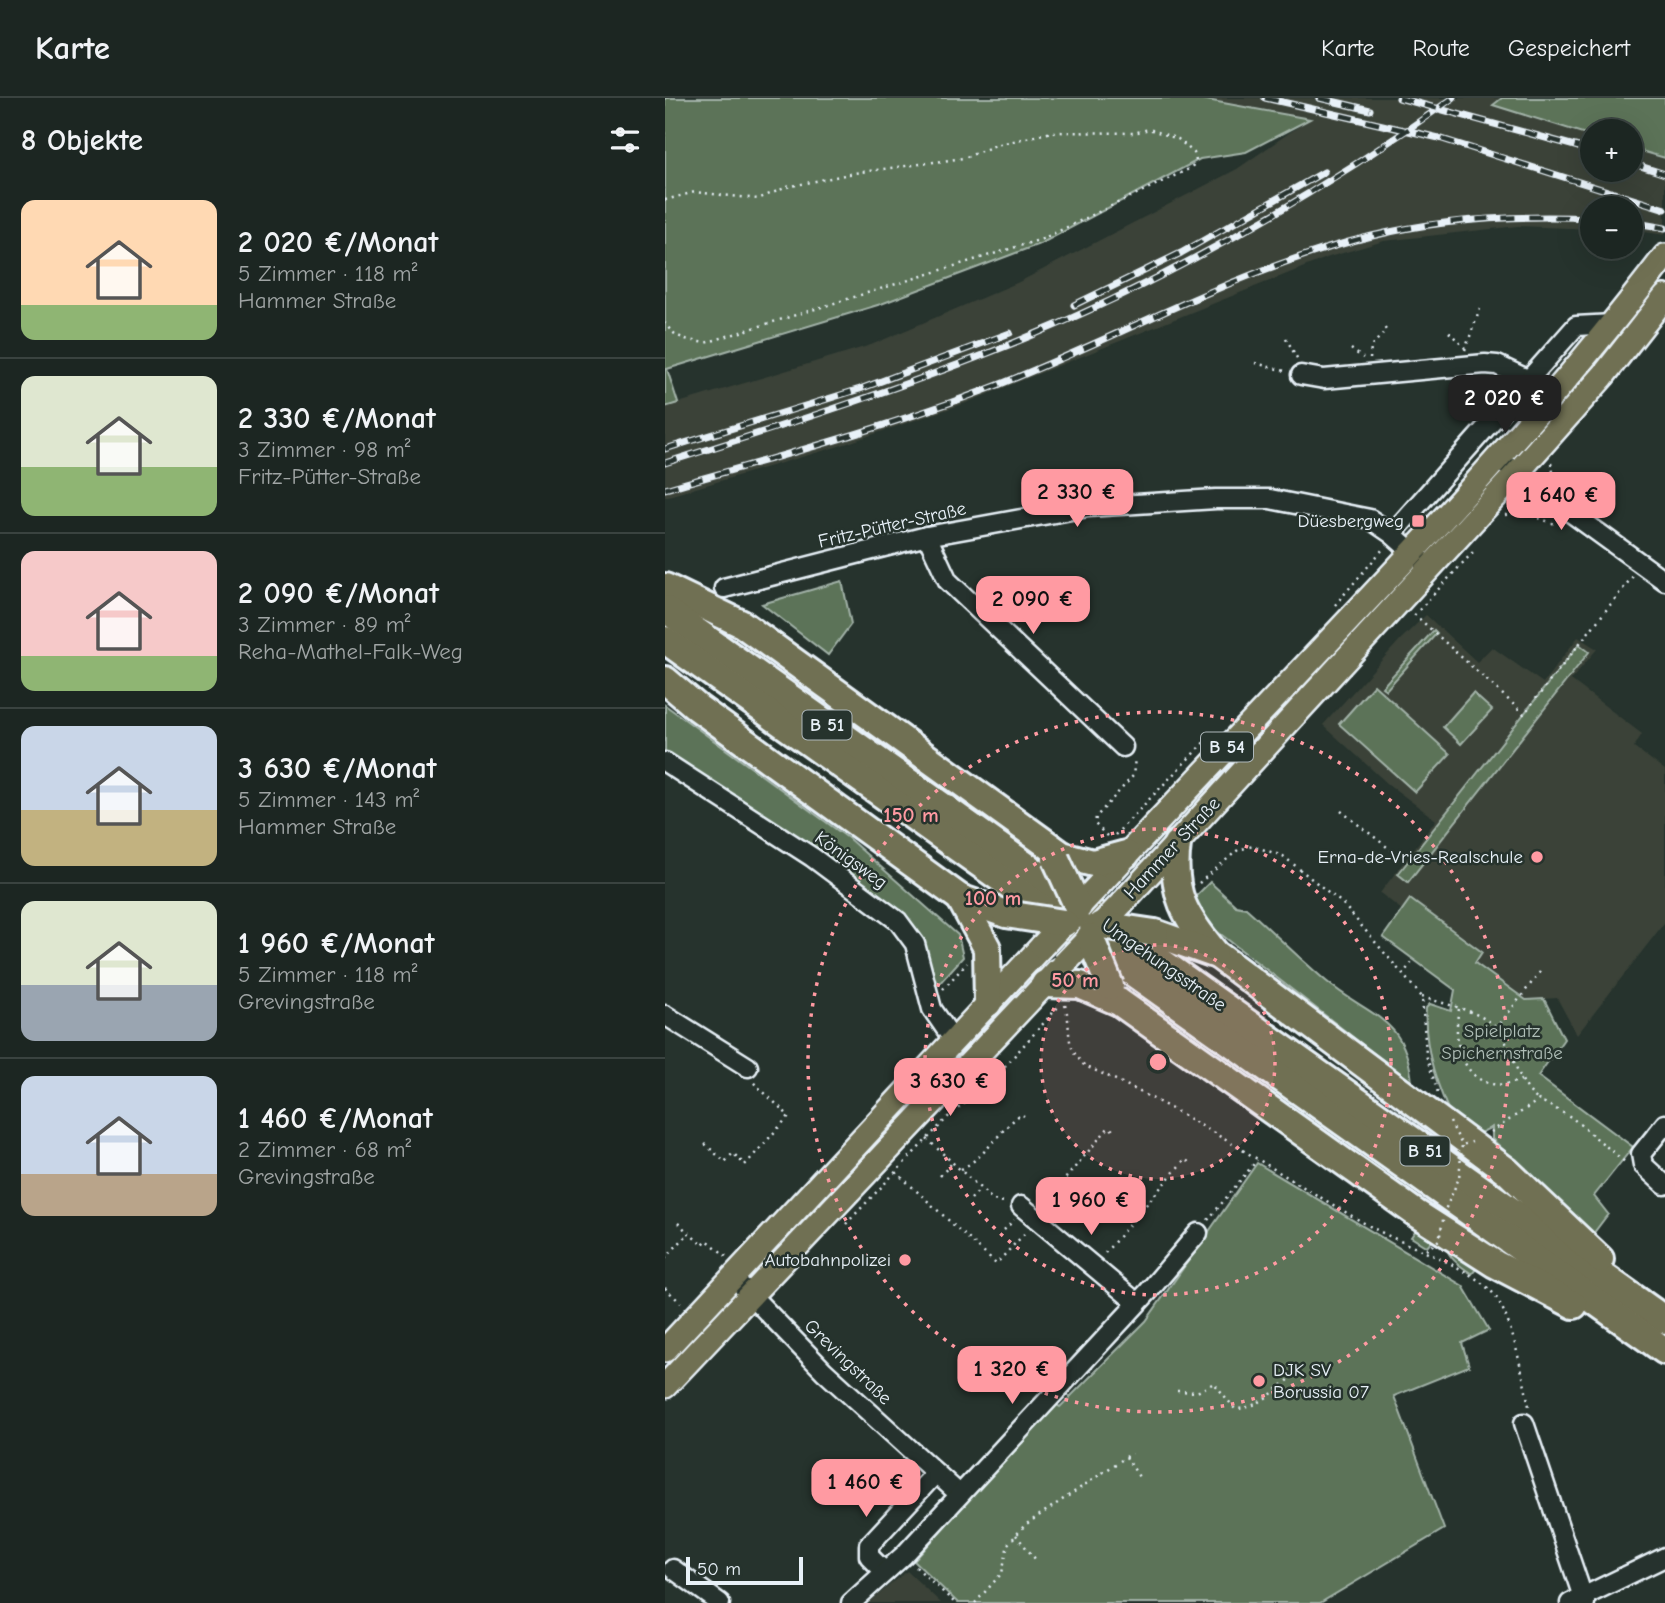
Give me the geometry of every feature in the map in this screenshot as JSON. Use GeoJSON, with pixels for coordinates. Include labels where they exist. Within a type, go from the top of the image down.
{"type":"FeatureCollection","features":[{"type":"Feature","properties":{"kind":"highway"},"geometry":{"type":"LineString","coordinates":[[665,587],[742,624],[1049,850],[1076,861],[1093,863],[1119,847]]}},
{"type":"Feature","properties":{"kind":"highway","name":"Umgehungsstraße"},"geometry":{"type":"LineString","coordinates":[[665,609],[1660,1332]]}},
{"type":"Feature","properties":{"kind":"highway","name":"Umgehungsstraße"},"geometry":{"type":"LineString","coordinates":[[665,640],[1660,1332]]}},
{"type":"Feature","properties":{"kind":"highway"},"geometry":{"type":"LineString","coordinates":[[665,680],[698,708],[960,898],[1006,914],[1155,933],[1216,954]]}},
{"type":"Feature","properties":{"kind":"highway"},"geometry":{"type":"LineString","coordinates":[[1177,844],[1175,870],[1179,898],[1190,923],[1216,954],[1507,1171],[1660,1332]]}},
{"type":"Feature","properties":{"kind":"highway"},"geometry":{"type":"LineString","coordinates":[[1049,850],[1114,994]]}},
{"type":"Feature","properties":{"kind":"highway"},"geometry":{"type":"LineString","coordinates":[[960,898],[987,948],[989,1003]]}},
{"type":"Feature","properties":{"kind":"highway"},"geometry":{"type":"LineString","coordinates":[[1055,992],[1080,985],[1114,994],[1417,1214],[1483,1257],[1660,1332]]}},
{"type":"Feature","properties":{"kind":"main road","name":"Hammer Straße"},"geometry":{"type":"LineString","coordinates":[[665,1386],[751,1296],[920,1132],[1055,992],[1064,964],[1098,886],[1119,847],[1412,552],[1497,459],[1613,324],[1665,256]]}},
{"type":"Feature","properties":{"kind":"main road","name":"Hammer Straße"},"geometry":{"type":"LineString","coordinates":[[665,1350],[1042,946],[1122,903],[1516,474],[1603,376],[1665,297]]}},
{"type":"Feature","properties":{"kind":"street"},"geometry":{"type":"LineString","coordinates":[[1392,534],[1576,326],[1613,324]]}},
{"type":"Feature","properties":{"kind":"street"},"geometry":{"type":"LineString","coordinates":[[1301,375],[1324,379],[1497,365],[1529,380]]}},
{"type":"Feature","properties":{"kind":"street"},"geometry":{"type":"LineString","coordinates":[[1497,459],[1665,581]]}},
{"type":"Feature","properties":{"kind":"street","name":"Fritz-Pütter-Straße"},"geometry":{"type":"LineString","coordinates":[[724,588],[927,536],[1088,507],[1216,499],[1270,499],[1370,519],[1392,534],[1429,569]]}},
{"type":"Feature","properties":{"kind":"street"},"geometry":{"type":"LineString","coordinates":[[927,536],[948,581],[1123,747]]}},
{"type":"Feature","properties":{"kind":"street","name":"Königsweg"},"geometry":{"type":"LineString","coordinates":[[665,762],[812,857],[898,921],[915,944],[930,1001],[954,1041]]}},
{"type":"Feature","properties":{"kind":"street"},"geometry":{"type":"LineString","coordinates":[[665,1015],[748,1067]]}},
{"type":"Feature","properties":{"kind":"street"},"geometry":{"type":"LineString","coordinates":[[1665,1124],[1641,1154],[1643,1166],[1665,1185]]}},
{"type":"Feature","properties":{"kind":"street"},"geometry":{"type":"LineString","coordinates":[[1032,1213],[1136,1302]]}},
{"type":"Feature","properties":{"kind":"street"},"geometry":{"type":"LineString","coordinates":[[851,1603],[904,1555],[1198,1233]]}},
{"type":"Feature","properties":{"kind":"street","name":"Grevingstraße"},"geometry":{"type":"LineString","coordinates":[[734,1278],[824,1371],[958,1493]]}},
{"type":"Feature","properties":{"kind":"street"},"geometry":{"type":"LineString","coordinates":[[1524,1423],[1579,1601],[1665,1557]]}},
{"type":"Feature","properties":{"kind":"street"},"geometry":{"type":"LineString","coordinates":[[885,1572],[869,1556],[869,1545],[936,1473]]}},
{"type":"Feature","properties":{"kind":"street"},"geometry":{"type":"LineString","coordinates":[[673,1569],[720,1603]]}},
{"type":"Feature","properties":{"kind":"path"},"geometry":{"type":"LineString","coordinates":[[665,200],[695,192],[758,199],[787,187],[854,173],[964,158],[996,145],[1052,132],[1135,133],[1149,129],[1178,139],[1194,153],[1196,161],[1191,168],[1042,239],[705,343],[681,339],[671,332],[665,323]]}},
{"type":"Feature","properties":{"kind":"path"},"geometry":{"type":"LineString","coordinates":[[1463,367],[1465,348],[1480,309]]}},
{"type":"Feature","properties":{"kind":"path"},"geometry":{"type":"LineString","coordinates":[[1352,349],[1370,365],[1371,347],[1386,330],[1382,324]]}},
{"type":"Feature","properties":{"kind":"path"},"geometry":{"type":"LineString","coordinates":[[1449,332],[1465,348]]}},
{"type":"Feature","properties":{"kind":"path"},"geometry":{"type":"LineString","coordinates":[[1255,363],[1301,375],[1297,358],[1286,338]]}},
{"type":"Feature","properties":{"kind":"path"},"geometry":{"type":"LineString","coordinates":[[1334,605],[1377,557],[1392,534]]}},
{"type":"Feature","properties":{"kind":"path"},"geometry":{"type":"LineString","coordinates":[[1413,614],[1524,714],[1641,565]]}},
{"type":"Feature","properties":{"kind":"path"},"geometry":{"type":"LineString","coordinates":[[1123,747],[1136,759],[1133,776],[1097,817],[1095,824],[1119,847],[1223,724]]}},
{"type":"Feature","properties":{"kind":"path"},"geometry":{"type":"LineString","coordinates":[[1341,811],[1391,850]]}},
{"type":"Feature","properties":{"kind":"path"},"geometry":{"type":"LineString","coordinates":[[1179,898],[1238,850],[1252,846],[1267,849],[1312,877],[1342,903],[1422,997],[1478,1016],[1496,1028],[1521,1080],[1539,1100],[1571,1117],[1627,1163],[1643,1166]]}},
{"type":"Feature","properties":{"kind":"path"},"geometry":{"type":"LineString","coordinates":[[930,1001],[971,959]]}},
{"type":"Feature","properties":{"kind":"path"},"geometry":{"type":"LineString","coordinates":[[1402,975],[1414,960]]}},
{"type":"Feature","properties":{"kind":"path"},"geometry":{"type":"LineString","coordinates":[[1496,1028],[1540,972]]}},
{"type":"Feature","properties":{"kind":"path"},"geometry":{"type":"LineString","coordinates":[[846,1224],[920,1132],[951,1114],[988,1085],[1055,992],[1069,1018],[1068,1042],[1073,1054],[1085,1066],[1185,1114],[1257,1160],[1489,1289],[1501,1304],[1529,1405],[1524,1423]]}},
{"type":"Feature","properties":{"kind":"path"},"geometry":{"type":"LineString","coordinates":[[1422,997],[1426,1055],[1433,1079]]}},
{"type":"Feature","properties":{"kind":"path"},"geometry":{"type":"LineString","coordinates":[[1459,1009],[1456,1041],[1459,1057],[1469,1071],[1501,1085],[1521,1080]]}},
{"type":"Feature","properties":{"kind":"path"},"geometry":{"type":"LineString","coordinates":[[705,1144],[725,1163],[733,1153],[745,1165],[789,1116],[750,1080],[748,1067]]}},
{"type":"Feature","properties":{"kind":"path"},"geometry":{"type":"LineString","coordinates":[[1489,1134],[1539,1100]]}},
{"type":"Feature","properties":{"kind":"path"},"geometry":{"type":"LineString","coordinates":[[960,1170],[976,1161],[1014,1119],[1021,1114],[1024,1116]]}},
{"type":"Feature","properties":{"kind":"path"},"geometry":{"type":"LineString","coordinates":[[1421,1252],[1439,1240],[1445,1210],[1459,1178],[1462,1145],[1450,1122]]}},
{"type":"Feature","properties":{"kind":"path"},"geometry":{"type":"LineString","coordinates":[[906,1183],[996,1264],[1032,1213],[1109,1127],[1114,1131]]}},
{"type":"Feature","properties":{"kind":"path"},"geometry":{"type":"LineString","coordinates":[[920,1132],[993,1200],[1032,1213]]}},
{"type":"Feature","properties":{"kind":"path"},"geometry":{"type":"LineString","coordinates":[[1462,1145],[1472,1142]]}},
{"type":"Feature","properties":{"kind":"path"},"geometry":{"type":"LineString","coordinates":[[991,1146],[996,1150]]}},
{"type":"Feature","properties":{"kind":"path"},"geometry":{"type":"LineString","coordinates":[[1084,1157],[1089,1161]]}},
{"type":"Feature","properties":{"kind":"path"},"geometry":{"type":"LineString","coordinates":[[1095,1265],[1185,1159],[1189,1163]]}},
{"type":"Feature","properties":{"kind":"path"},"geometry":{"type":"LineString","coordinates":[[1198,1233],[1257,1160]]}},
{"type":"Feature","properties":{"kind":"path"},"geometry":{"type":"LineString","coordinates":[[940,1175],[952,1163]]}},
{"type":"Feature","properties":{"kind":"path"},"geometry":{"type":"LineString","coordinates":[[1058,1187],[1064,1191]]}},
{"type":"Feature","properties":{"kind":"path"},"geometry":{"type":"LineString","coordinates":[[1161,1188],[1165,1192]]}},
{"type":"Feature","properties":{"kind":"path"},"geometry":{"type":"LineString","coordinates":[[971,1199],[980,1189]]}},
{"type":"Feature","properties":{"kind":"path"},"geometry":{"type":"LineString","coordinates":[[1135,1218],[1140,1222]]}},
{"type":"Feature","properties":{"kind":"path"},"geometry":{"type":"LineString","coordinates":[[678,1223],[702,1245],[708,1240],[726,1256]]}},
{"type":"Feature","properties":{"kind":"path"},"geometry":{"type":"LineString","coordinates":[[665,1258],[689,1233]]}},
{"type":"Feature","properties":{"kind":"path"},"geometry":{"type":"LineString","coordinates":[[1115,1241],[1120,1245]]}},
{"type":"Feature","properties":{"kind":"path"},"geometry":{"type":"LineString","coordinates":[[1445,1259],[1447,1264]]}},
{"type":"Feature","properties":{"kind":"path"},"geometry":{"type":"LineString","coordinates":[[665,1288],[681,1303]]}},
{"type":"Feature","properties":{"kind":"path"},"geometry":{"type":"LineString","coordinates":[[1177,1391],[1197,1392],[1213,1383],[1235,1409],[1243,1409],[1252,1407],[1290,1379]]}},
{"type":"Feature","properties":{"kind":"path"},"geometry":{"type":"LineString","coordinates":[[975,1603],[1002,1573],[1004,1552],[1025,1525],[1132,1452]]}},
{"type":"Feature","properties":{"kind":"path"},"geometry":{"type":"LineString","coordinates":[[1126,1458],[1141,1480]]}},
{"type":"Feature","properties":{"kind":"path"},"geometry":{"type":"LineString","coordinates":[[1016,1535],[1036,1560]]}},
{"type":"Feature","properties":{"kind":"path"},"geometry":{"type":"LineString","coordinates":[[904,1555],[955,1603]]}},
{"type":"Feature","properties":{"kind":"shaded area"},"geometry":{"type":"Polygon","coordinates":[[[1196,98],[1501,98],[1493,105],[1580,132],[1580,182],[1643,182],[1643,152],[1665,158],[1665,235],[1643,232],[1643,196],[1580,196],[1580,229],[1518,226],[1384,241],[1329,257],[966,403],[836,447],[665,497],[665,407],[871,345],[1019,282],[1237,169],[1309,119],[1196,98]]]}},
{"type":"Feature","properties":{"kind":"shaded area","name":"Erna-de-Vries-Realschule"},"geometry":{"type":"Polygon","coordinates":[[[1426,615],[1477,662],[1492,647],[1543,683],[1578,637],[1597,649],[1571,680],[1642,734],[1634,747],[1665,770],[1665,922],[1577,1035],[1557,998],[1526,1000],[1475,963],[1482,951],[1410,899],[1402,910],[1380,893],[1436,820],[1388,784],[1323,725],[1426,615]]]}},
{"type":"Feature","properties":{"kind":"shaded area"},"geometry":{"type":"Polygon","coordinates":[[[907,1571],[941,1603],[868,1603],[907,1571]]]}},
{"type":"Feature","properties":{"kind":"green space"},"geometry":{"type":"Polygon","coordinates":[[[665,98],[1196,98],[1310,119],[1246,152],[1200,159],[1042,243],[881,304],[667,369],[678,403],[665,407],[665,98]]]}},
{"type":"Feature","properties":{"kind":"green space"},"geometry":{"type":"Polygon","coordinates":[[[1502,98],[1665,98],[1665,158],[1643,152],[1643,119],[1580,119],[1580,132],[1493,105],[1502,98]]]}},
{"type":"Feature","properties":{"kind":"green space"},"geometry":{"type":"Polygon","coordinates":[[[842,581],[851,624],[828,655],[762,604],[842,581]]]}},
{"type":"Feature","properties":{"kind":"green space"},"geometry":{"type":"Polygon","coordinates":[[[1434,630],[1437,633],[1386,690],[1382,687],[1434,630]]]}},
{"type":"Feature","properties":{"kind":"green space"},"geometry":{"type":"Polygon","coordinates":[[[1579,644],[1589,652],[1408,882],[1398,874],[1579,644]]]}},
{"type":"Feature","properties":{"kind":"green space"},"geometry":{"type":"Polygon","coordinates":[[[1374,685],[1450,754],[1415,792],[1339,724],[1374,685]]]}},
{"type":"Feature","properties":{"kind":"green space"},"geometry":{"type":"Polygon","coordinates":[[[1473,693],[1492,710],[1461,744],[1443,727],[1473,693]]]}},
{"type":"Feature","properties":{"kind":"green space"},"geometry":{"type":"Polygon","coordinates":[[[665,705],[848,838],[958,935],[963,957],[939,984],[933,983],[920,940],[665,755],[665,705]]]}},
{"type":"Feature","properties":{"kind":"green space"},"geometry":{"type":"Polygon","coordinates":[[[1210,882],[1236,906],[1246,908],[1326,981],[1383,1020],[1402,1044],[1412,1083],[1209,925],[1191,901],[1210,882]]]}},
{"type":"Feature","properties":{"kind":"green space","name":"Spielplatz Spichernstraße"},"geometry":{"type":"Polygon","coordinates":[[[1410,899],[1482,952],[1475,963],[1526,1000],[1544,999],[1564,1039],[1538,1076],[1633,1147],[1594,1196],[1608,1214],[1593,1234],[1492,1139],[1492,1127],[1476,1135],[1457,1129],[1434,1070],[1426,1024],[1426,1008],[1430,1004],[1451,1011],[1455,990],[1383,937],[1410,899]]]}},
{"type":"Feature","properties":{"kind":"green space","name":"DJK SV Borussia 07"},"geometry":{"type":"Polygon","coordinates":[[[1257,1163],[1463,1286],[1489,1330],[1462,1343],[1469,1366],[1394,1396],[1444,1529],[1320,1603],[958,1603],[914,1561],[1054,1403],[1060,1407],[1146,1321],[1257,1163]]]}},
{"type":"Feature","properties":{"kind":"green space"},"geometry":{"type":"Polygon","coordinates":[[[1435,1203],[1440,1209],[1434,1239],[1427,1247],[1411,1237],[1435,1203]]]}},
{"type":"Feature","properties":{"kind":"green space"},"geometry":{"type":"Polygon","coordinates":[[[1454,1206],[1481,1263],[1472,1274],[1454,1260],[1446,1247],[1448,1221],[1454,1206]]]}},
{"type":"Feature","properties":{"kind":"railway"},"geometry":{"type":"LineString","coordinates":[[1265,98],[1439,138],[1665,209]]}},
{"type":"Feature","properties":{"kind":"railway"},"geometry":{"type":"LineString","coordinates":[[1319,98],[1370,110]]}},
{"type":"Feature","properties":{"kind":"railway"},"geometry":{"type":"LineString","coordinates":[[1399,98],[1580,147]]}},
{"type":"Feature","properties":{"kind":"railway"},"geometry":{"type":"LineString","coordinates":[[665,463],[914,381],[996,350],[1116,298],[1289,205],[1453,98]]}},
{"type":"Feature","properties":{"kind":"railway"},"geometry":{"type":"LineString","coordinates":[[1643,167],[1665,174]]}},
{"type":"Feature","properties":{"kind":"railway"},"geometry":{"type":"LineString","coordinates":[[1074,305],[1181,253],[1324,172]]}},
{"type":"Feature","properties":{"kind":"railway"},"geometry":{"type":"LineString","coordinates":[[665,489],[833,441],[957,400],[1044,366],[1229,284],[1324,249],[1426,225],[1509,218],[1580,218]]}},
{"type":"Feature","properties":{"kind":"railway"},"geometry":{"type":"LineString","coordinates":[[1643,224],[1665,228]]}},
{"type":"Feature","properties":{"kind":"railway"},"geometry":{"type":"LineString","coordinates":[[665,449],[860,389],[1010,333]]}},
{"type":"Feature","properties":{"kind":"place","name":"Düesbergweg"},"geometry":{"type":"Point","coordinates":[1418,521]}},
{"type":"Feature","properties":{"kind":"place","name":"Erna-de-Vries-Realschule"},"geometry":{"type":"Point","coordinates":[1537,857]}},
{"type":"Feature","properties":{"kind":"place","name":"Autobahnpolizei"},"geometry":{"type":"Point","coordinates":[905,1260]}},
{"type":"Feature","properties":{"kind":"place","name":"DJK SV Borussia 07"},"geometry":{"type":"Point","coordinates":[1259,1381]}}]}
